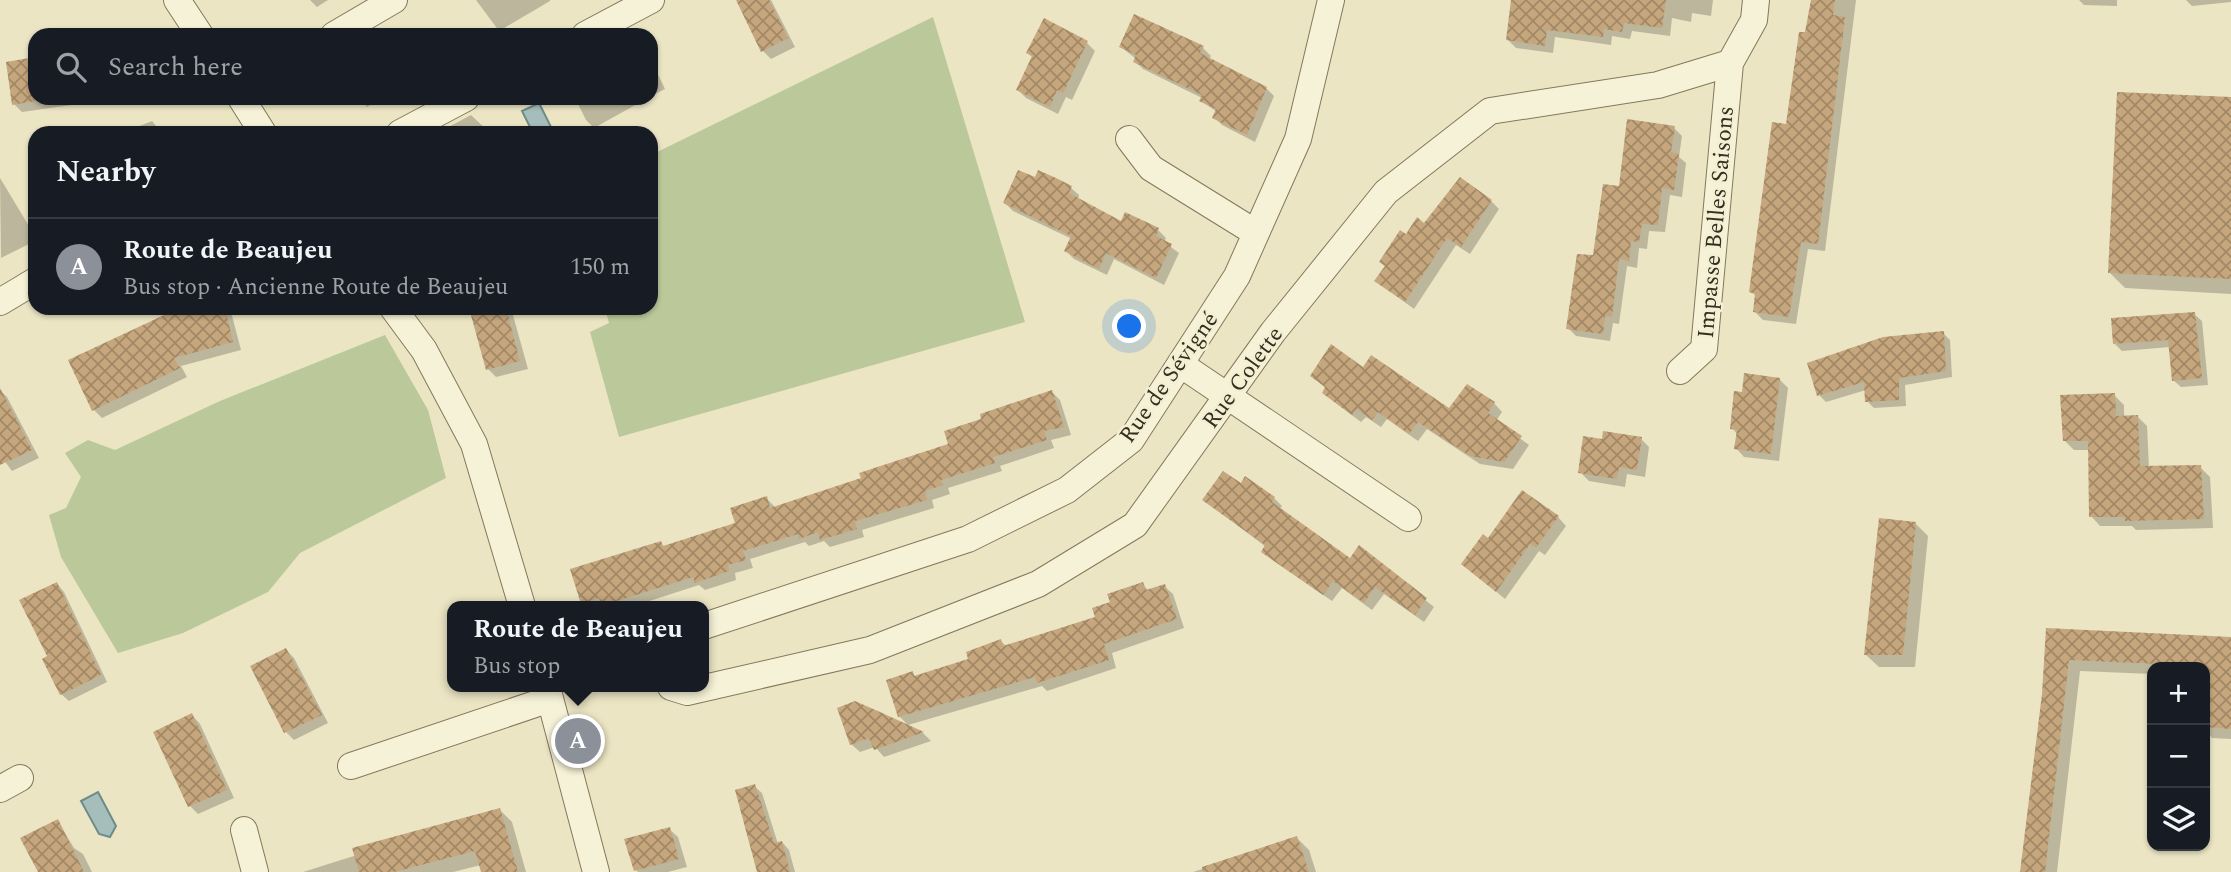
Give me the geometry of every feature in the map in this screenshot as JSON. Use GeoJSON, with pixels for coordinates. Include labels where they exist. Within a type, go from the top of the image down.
{"type":"FeatureCollection","features":[{"type":"Feature","properties":{"kind":"street"},"geometry":{"type":"LineString","coordinates":[[177,0],[195,28]]}},
{"type":"Feature","properties":{"kind":"street"},"geometry":{"type":"LineString","coordinates":[[346,28],[394,0]]}},
{"type":"Feature","properties":{"kind":"street"},"geometry":{"type":"LineString","coordinates":[[598,28],[651,0]]}},
{"type":"Feature","properties":{"kind":"street","name":"Rue de Sévigné"},"geometry":{"type":"LineString","coordinates":[[709,624],[968,539],[1067,489],[1131,440],[1237,276],[1298,139],[1331,0]]}},
{"type":"Feature","properties":{"kind":"street"},"geometry":{"type":"LineString","coordinates":[[1730,63],[1754,20],[1756,0]]}},
{"type":"Feature","properties":{"kind":"street","name":"Impasse Belles Saisons"},"geometry":{"type":"LineString","coordinates":[[1680,371],[1704,349],[1730,63]]}},
{"type":"Feature","properties":{"kind":"street","name":"Rue Colette"},"geometry":{"type":"LineString","coordinates":[[709,687],[870,650],[1038,584],[1135,525],[1273,332],[1386,191],[1490,111],[1658,85],[1730,63]]}},
{"type":"Feature","properties":{"kind":"street"},"geometry":{"type":"LineString","coordinates":[[245,105],[259,126]]}},
{"type":"Feature","properties":{"kind":"street"},"geometry":{"type":"LineString","coordinates":[[413,126],[453,105]]}},
{"type":"Feature","properties":{"kind":"street"},"geometry":{"type":"LineString","coordinates":[[1129,139],[1151,168],[1256,233]]}},
{"type":"Feature","properties":{"kind":"street"},"geometry":{"type":"LineString","coordinates":[[0,302],[28,285]]}},
{"type":"Feature","properties":{"kind":"street"},"geometry":{"type":"LineString","coordinates":[[398,315],[424,350],[474,444],[521,601]]}},
{"type":"Feature","properties":{"kind":"street"},"geometry":{"type":"LineString","coordinates":[[1180,364],[1408,518]]}},
{"type":"Feature","properties":{"kind":"street"},"geometry":{"type":"LineString","coordinates":[[351,766],[548,693],[596,872]]}},
{"type":"Feature","properties":{"kind":"street"},"geometry":{"type":"LineString","coordinates":[[244,830],[255,872]]}},
{"type":"Feature","properties":{"kind":"green space"},"geometry":{"type":"Polygon","coordinates":[[[933,17],[1025,322],[619,437],[590,332],[609,323],[607,315],[658,315],[658,152],[933,17]]]}},
{"type":"Feature","properties":{"kind":"green space"},"geometry":{"type":"Polygon","coordinates":[[[385,335],[428,410],[446,478],[300,553],[268,592],[183,633],[118,653],[61,557],[49,515],[66,508],[81,477],[65,453],[88,440],[115,450],[220,401],[385,335]]]}},
{"type":"Feature","properties":{"kind":"water"},"geometry":{"type":"Polygon","coordinates":[[[540,105],[550,126],[530,126],[522,111],[540,105]]]}},
{"type":"Feature","properties":{"kind":"water"},"geometry":{"type":"Polygon","coordinates":[[[98,792],[116,826],[110,837],[99,834],[81,801],[98,792]]]}},
{"type":"Feature","properties":{"kind":"building"},"geometry":{"type":"Polygon","coordinates":[[[736,0],[769,0],[788,38],[761,52],[736,0]]]}},
{"type":"Feature","properties":{"kind":"building"},"geometry":{"type":"Polygon","coordinates":[[[1511,0],[1666,0],[1662,28],[1624,23],[1622,32],[1604,29],[1603,37],[1547,30],[1545,46],[1506,40],[1511,0]]]}},
{"type":"Feature","properties":{"kind":"building"},"geometry":{"type":"Polygon","coordinates":[[[1811,0],[1835,0],[1833,15],[1845,17],[1818,244],[1801,242],[1789,317],[1753,312],[1755,294],[1749,292],[1772,122],[1786,124],[1799,32],[1805,32],[1811,0]]]}},
{"type":"Feature","properties":{"kind":"building"},"geometry":{"type":"Polygon","coordinates":[[[1134,14],[1204,46],[1200,53],[1267,87],[1247,135],[1212,118],[1216,109],[1199,101],[1202,95],[1133,62],[1136,55],[1119,47],[1134,14]]]}},
{"type":"Feature","properties":{"kind":"building"},"geometry":{"type":"Polygon","coordinates":[[[1044,18],[1088,41],[1063,93],[1057,90],[1050,107],[1016,90],[1032,56],[1026,53],[1044,18]]]}},
{"type":"Feature","properties":{"kind":"building"},"geometry":{"type":"Polygon","coordinates":[[[28,58],[28,102],[12,105],[6,62],[28,58]]]}},
{"type":"Feature","properties":{"kind":"building"},"geometry":{"type":"Polygon","coordinates":[[[2117,92],[2231,97],[2231,279],[2108,273],[2117,92]]]}},
{"type":"Feature","properties":{"kind":"building"},"geometry":{"type":"Polygon","coordinates":[[[1627,119],[1675,126],[1671,152],[1679,154],[1674,190],[1662,188],[1658,225],[1642,224],[1639,242],[1631,241],[1629,261],[1619,259],[1612,317],[1605,316],[1603,334],[1566,329],[1577,254],[1593,255],[1603,184],[1619,186],[1627,119]]]}},
{"type":"Feature","properties":{"kind":"building"},"geometry":{"type":"Polygon","coordinates":[[[1018,170],[1035,177],[1038,170],[1056,178],[1072,186],[1069,193],[1121,221],[1125,212],[1159,228],[1156,236],[1172,244],[1156,278],[1106,253],[1099,269],[1064,251],[1071,236],[1003,203],[1018,170]]]}},
{"type":"Feature","properties":{"kind":"building"},"geometry":{"type":"Polygon","coordinates":[[[1460,177],[1492,200],[1461,247],[1447,238],[1405,302],[1374,281],[1385,266],[1379,262],[1400,230],[1406,234],[1417,217],[1424,223],[1460,177]]]}},
{"type":"Feature","properties":{"kind":"building"},"geometry":{"type":"Polygon","coordinates":[[[2195,312],[2202,378],[2172,381],[2168,340],[2113,344],[2111,318],[2195,312]]]}},
{"type":"Feature","properties":{"kind":"building"},"geometry":{"type":"Polygon","coordinates":[[[164,315],[227,315],[233,342],[174,358],[180,368],[92,411],[68,360],[164,315]]]}},
{"type":"Feature","properties":{"kind":"building"},"geometry":{"type":"Polygon","coordinates":[[[471,315],[508,315],[520,361],[486,370],[471,315]]]}},
{"type":"Feature","properties":{"kind":"building"},"geometry":{"type":"Polygon","coordinates":[[[1944,331],[1946,371],[1899,378],[1899,400],[1865,402],[1864,382],[1817,396],[1807,363],[1883,337],[1944,331]]]}},
{"type":"Feature","properties":{"kind":"building"},"geometry":{"type":"Polygon","coordinates":[[[1331,344],[1363,367],[1371,355],[1449,408],[1467,384],[1495,402],[1488,413],[1522,436],[1504,462],[1470,456],[1418,422],[1409,434],[1378,412],[1372,420],[1357,409],[1352,415],[1322,393],[1325,387],[1310,376],[1331,344]]]}},
{"type":"Feature","properties":{"kind":"building"},"geometry":{"type":"Polygon","coordinates":[[[1744,373],[1780,378],[1771,454],[1734,449],[1737,430],[1730,429],[1734,391],[1742,392],[1744,373]]]}},
{"type":"Feature","properties":{"kind":"building"},"geometry":{"type":"Polygon","coordinates":[[[0,388],[32,450],[0,465],[0,388]]]}},
{"type":"Feature","properties":{"kind":"building"},"geometry":{"type":"Polygon","coordinates":[[[1052,390],[1064,427],[1044,431],[1047,440],[993,457],[995,463],[941,480],[943,485],[925,491],[927,500],[855,521],[857,529],[820,540],[818,532],[799,539],[798,534],[743,551],[746,560],[728,565],[729,571],[695,583],[693,577],[617,601],[600,601],[599,598],[580,601],[570,569],[661,541],[663,546],[735,523],[730,508],[767,496],[770,508],[861,478],[859,473],[948,444],[944,431],[981,419],[980,414],[1052,390]]]}},
{"type":"Feature","properties":{"kind":"building"},"geometry":{"type":"Polygon","coordinates":[[[2115,393],[2116,416],[2138,415],[2140,466],[2201,465],[2204,519],[2125,521],[2125,517],[2089,517],[2088,441],[2063,441],[2060,395],[2115,393]]]}},
{"type":"Feature","properties":{"kind":"building"},"geometry":{"type":"Polygon","coordinates":[[[1603,431],[1642,437],[1637,470],[1619,467],[1617,479],[1578,473],[1583,436],[1602,439],[1603,431]]]}},
{"type":"Feature","properties":{"kind":"building"},"geometry":{"type":"Polygon","coordinates":[[[1223,471],[1241,483],[1245,476],[1275,497],[1272,502],[1350,558],[1359,545],[1427,598],[1415,615],[1375,587],[1364,603],[1333,581],[1323,595],[1261,552],[1265,545],[1202,500],[1223,471]]]}},
{"type":"Feature","properties":{"kind":"building"},"geometry":{"type":"Polygon","coordinates":[[[1522,490],[1559,516],[1536,548],[1530,544],[1496,592],[1461,564],[1483,534],[1488,538],[1522,490]]]}},
{"type":"Feature","properties":{"kind":"building"},"geometry":{"type":"Polygon","coordinates":[[[1879,518],[1916,522],[1903,655],[1864,655],[1879,518]]]}},
{"type":"Feature","properties":{"kind":"building"},"geometry":{"type":"Polygon","coordinates":[[[57,582],[101,675],[60,695],[42,659],[47,656],[19,600],[57,582]]]}},
{"type":"Feature","properties":{"kind":"building"},"geometry":{"type":"Polygon","coordinates":[[[1143,582],[1146,590],[1165,584],[1177,619],[1104,644],[1109,660],[1037,683],[1035,677],[898,717],[886,680],[913,671],[914,676],[968,659],[966,652],[1001,639],[1003,646],[1095,617],[1092,608],[1110,602],[1107,594],[1143,582]]]}},
{"type":"Feature","properties":{"kind":"building"},"geometry":{"type":"Polygon","coordinates":[[[2046,628],[2231,637],[2231,729],[2210,727],[2210,662],[2147,663],[2069,660],[2045,872],[2020,872],[2042,694],[2046,628]]]}},
{"type":"Feature","properties":{"kind":"building"},"geometry":{"type":"Polygon","coordinates":[[[286,648],[322,715],[284,733],[250,666],[286,648]]]}},
{"type":"Feature","properties":{"kind":"building"},"geometry":{"type":"Polygon","coordinates":[[[855,701],[924,732],[874,750],[869,738],[850,745],[837,708],[855,701]]]}},
{"type":"Feature","properties":{"kind":"building"},"geometry":{"type":"Polygon","coordinates":[[[192,713],[227,790],[188,807],[153,732],[192,713]]]}},
{"type":"Feature","properties":{"kind":"building"},"geometry":{"type":"Polygon","coordinates":[[[755,784],[774,843],[782,841],[790,872],[757,872],[735,790],[755,784]]]}},
{"type":"Feature","properties":{"kind":"building"},"geometry":{"type":"Polygon","coordinates":[[[500,808],[518,872],[481,872],[475,851],[394,872],[359,872],[352,848],[500,808]]]}},
{"type":"Feature","properties":{"kind":"building"},"geometry":{"type":"Polygon","coordinates":[[[58,819],[84,872],[38,872],[20,838],[58,819]]]}},
{"type":"Feature","properties":{"kind":"building"},"geometry":{"type":"Polygon","coordinates":[[[670,827],[679,859],[634,871],[624,839],[670,827]]]}},
{"type":"Feature","properties":{"kind":"building"},"geometry":{"type":"Polygon","coordinates":[[[1297,836],[1309,872],[1203,872],[1202,867],[1297,836]]]}},
{"type":"Feature","properties":{"kind":"place","name":"Route de Beaujeu"},"geometry":{"type":"Point","coordinates":[578,741]}}]}
